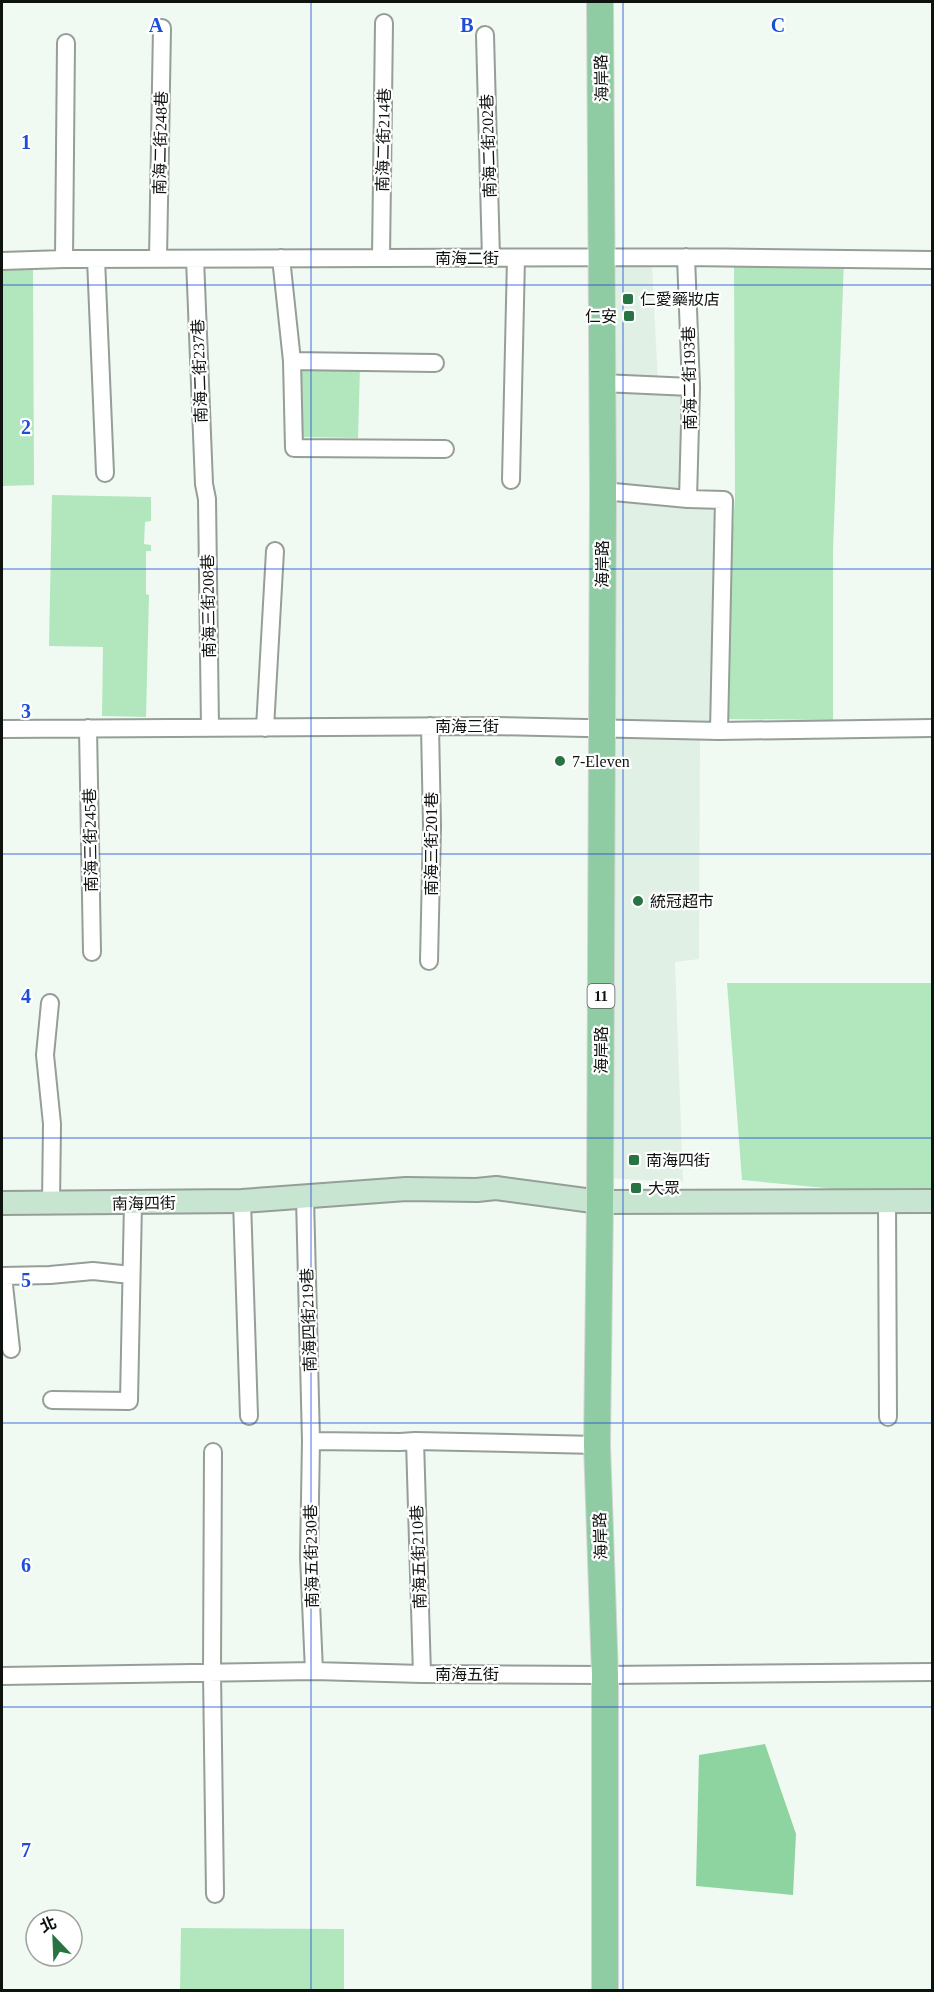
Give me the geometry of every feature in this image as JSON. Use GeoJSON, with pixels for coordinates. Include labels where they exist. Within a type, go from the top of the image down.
{"type":"FeatureCollection","features":[{"type":"Feature","properties":{"kind":"main road","name":"海岸路"},"geometry":{"type":"LineString","coordinates":[[600,2],[603,491],[597,1444],[605,1675],[605,1990]]}},
{"type":"Feature","properties":{"kind":"street","name":"南海二街214巷"},"geometry":{"type":"LineString","coordinates":[[381,258],[384,23]]}},
{"type":"Feature","properties":{"kind":"street","name":"南海二街248巷"},"geometry":{"type":"LineString","coordinates":[[158,259],[162,28]]}},
{"type":"Feature","properties":{"kind":"street","name":"南海二街202巷"},"geometry":{"type":"LineString","coordinates":[[485,34],[491,258]]}},
{"type":"Feature","properties":{"kind":"street"},"geometry":{"type":"LineString","coordinates":[[64,259],[66,43]]}},
{"type":"Feature","properties":{"kind":"street","name":"南海二街"},"geometry":{"type":"LineString","coordinates":[[2,261],[600,257],[933,260]]}},
{"type":"Feature","properties":{"kind":"street","name":"南海二街193巷"},"geometry":{"type":"LineString","coordinates":[[686,257],[691,387],[688,499]]}},
{"type":"Feature","properties":{"kind":"street","name":"南海二街237巷"},"geometry":{"type":"LineString","coordinates":[[195,258],[204,484]]}},
{"type":"Feature","properties":{"kind":"street"},"geometry":{"type":"LineString","coordinates":[[281,258],[292,361],[294,448],[445,449]]}},
{"type":"Feature","properties":{"kind":"street"},"geometry":{"type":"LineString","coordinates":[[511,480],[516,258]]}},
{"type":"Feature","properties":{"kind":"street"},"geometry":{"type":"LineString","coordinates":[[96,259],[105,474]]}},
{"type":"Feature","properties":{"kind":"street"},"geometry":{"type":"LineString","coordinates":[[292,361],[435,363]]}},
{"type":"Feature","properties":{"kind":"street"},"geometry":{"type":"LineString","coordinates":[[602,383],[691,387]]}},
{"type":"Feature","properties":{"kind":"street","name":"南海三街208巷"},"geometry":{"type":"LineString","coordinates":[[204,484],[207,499],[210,728]]}},
{"type":"Feature","properties":{"kind":"street"},"geometry":{"type":"LineString","coordinates":[[603,491],[724,500],[719,731]]}},
{"type":"Feature","properties":{"kind":"street"},"geometry":{"type":"LineString","coordinates":[[265,728],[275,551]]}},
{"type":"Feature","properties":{"kind":"street","name":"南海三街"},"geometry":{"type":"LineString","coordinates":[[2,729],[430,726],[719,731],[933,728]]}},
{"type":"Feature","properties":{"kind":"street","name":"南海三街201巷"},"geometry":{"type":"LineString","coordinates":[[429,962],[432,826],[430,726]]}},
{"type":"Feature","properties":{"kind":"street","name":"南海三街245巷"},"geometry":{"type":"LineString","coordinates":[[88,728],[92,951]]}},
{"type":"Feature","properties":{"kind":"street"},"geometry":{"type":"LineString","coordinates":[[50,1003],[45,1055],[52,1124],[51,1203]]}},
{"type":"Feature","properties":{"kind":"street","name":"南海四街"},"geometry":{"type":"LineString","coordinates":[[2,1203],[242,1202],[406,1189],[496,1188],[600,1202],[933,1201]]}},
{"type":"Feature","properties":{"kind":"street","name":"南海四街219巷"},"geometry":{"type":"LineString","coordinates":[[305,1198],[311,1441]]}},
{"type":"Feature","properties":{"kind":"street"},"geometry":{"type":"LineString","coordinates":[[887,1201],[888,1417]]}},
{"type":"Feature","properties":{"kind":"street"},"geometry":{"type":"LineString","coordinates":[[242,1202],[249,1416]]}},
{"type":"Feature","properties":{"kind":"street"},"geometry":{"type":"LineString","coordinates":[[52,1400],[129,1401],[133,1203]]}},
{"type":"Feature","properties":{"kind":"street"},"geometry":{"type":"LineString","coordinates":[[11,1349],[3,1276],[93,1271],[131,1275]]}},
{"type":"Feature","properties":{"kind":"street"},"geometry":{"type":"LineString","coordinates":[[311,1441],[597,1444]]}},
{"type":"Feature","properties":{"kind":"street","name":"南海五街230巷"},"geometry":{"type":"LineString","coordinates":[[311,1441],[309,1557],[314,1671]]}},
{"type":"Feature","properties":{"kind":"street","name":"南海五街210巷"},"geometry":{"type":"LineString","coordinates":[[414,1441],[422,1674]]}},
{"type":"Feature","properties":{"kind":"street"},"geometry":{"type":"LineString","coordinates":[[213,1452],[212,1672],[215,1894]]}},
{"type":"Feature","properties":{"kind":"street","name":"南海五街"},"geometry":{"type":"LineString","coordinates":[[2,1677],[314,1671],[605,1675],[933,1672]]}},
{"type":"Feature","properties":{"kind":"shaded area"},"geometry":{"type":"Polygon","coordinates":[[[734,258],[844,260],[833,550],[833,720],[720,719],[735,497],[734,258]]]}},
{"type":"Feature","properties":{"kind":"shaded area"},"geometry":{"type":"Polygon","coordinates":[[[616,264],[652,266],[658,382],[615,381],[616,264]]]}},
{"type":"Feature","properties":{"kind":"shaded area"},"geometry":{"type":"Polygon","coordinates":[[[2,270],[33,270],[34,485],[2,486],[2,270]]]}},
{"type":"Feature","properties":{"kind":"shaded area"},"geometry":{"type":"Polygon","coordinates":[[[360,368],[358,438],[300,437],[296,369],[360,368]]]}},
{"type":"Feature","properties":{"kind":"shaded area"},"geometry":{"type":"Polygon","coordinates":[[[615,387],[687,391],[683,495],[611,488],[615,387]]]}},
{"type":"Feature","properties":{"kind":"shaded area"},"geometry":{"type":"Polygon","coordinates":[[[52,495],[151,497],[151,521],[145,522],[144,544],[151,545],[151,551],[146,551],[146,594],[149,595],[146,717],[102,716],[103,647],[49,646],[52,495]]]}},
{"type":"Feature","properties":{"kind":"shaded area"},"geometry":{"type":"Polygon","coordinates":[[[607,495],[720,504],[717,728],[606,724],[607,495]]]}},
{"type":"Feature","properties":{"kind":"shaded area"},"geometry":{"type":"Polygon","coordinates":[[[603,736],[700,737],[699,959],[675,962],[683,1182],[603,1178],[603,736]]]}},
{"type":"Feature","properties":{"kind":"shaded area"},"geometry":{"type":"Polygon","coordinates":[[[727,983],[932,983],[932,1188],[867,1192],[742,1180],[727,983]]]}},
{"type":"Feature","properties":{"kind":"shaded area"},"geometry":{"type":"Polygon","coordinates":[[[765,1744],[796,1834],[793,1895],[696,1886],[699,1755],[765,1744]]]}},
{"type":"Feature","properties":{"kind":"shaded area"},"geometry":{"type":"Polygon","coordinates":[[[181,1928],[344,1929],[344,1990],[180,1990],[181,1928]]]}},
{"type":"Feature","properties":{"kind":"place","name":"仁愛藥妝店"},"geometry":{"type":"Point","coordinates":[628,299]}},
{"type":"Feature","properties":{"kind":"place","name":"仁安"},"geometry":{"type":"Point","coordinates":[629,316]}},
{"type":"Feature","properties":{"kind":"place","name":"7-Eleven"},"geometry":{"type":"Point","coordinates":[560,761]}},
{"type":"Feature","properties":{"kind":"place","name":"統冠超市"},"geometry":{"type":"Point","coordinates":[638,901]}},
{"type":"Feature","properties":{"kind":"place","name":"南海四街"},"geometry":{"type":"Point","coordinates":[634,1160]}},
{"type":"Feature","properties":{"kind":"place","name":"大眾"},"geometry":{"type":"Point","coordinates":[636,1188]}}]}
